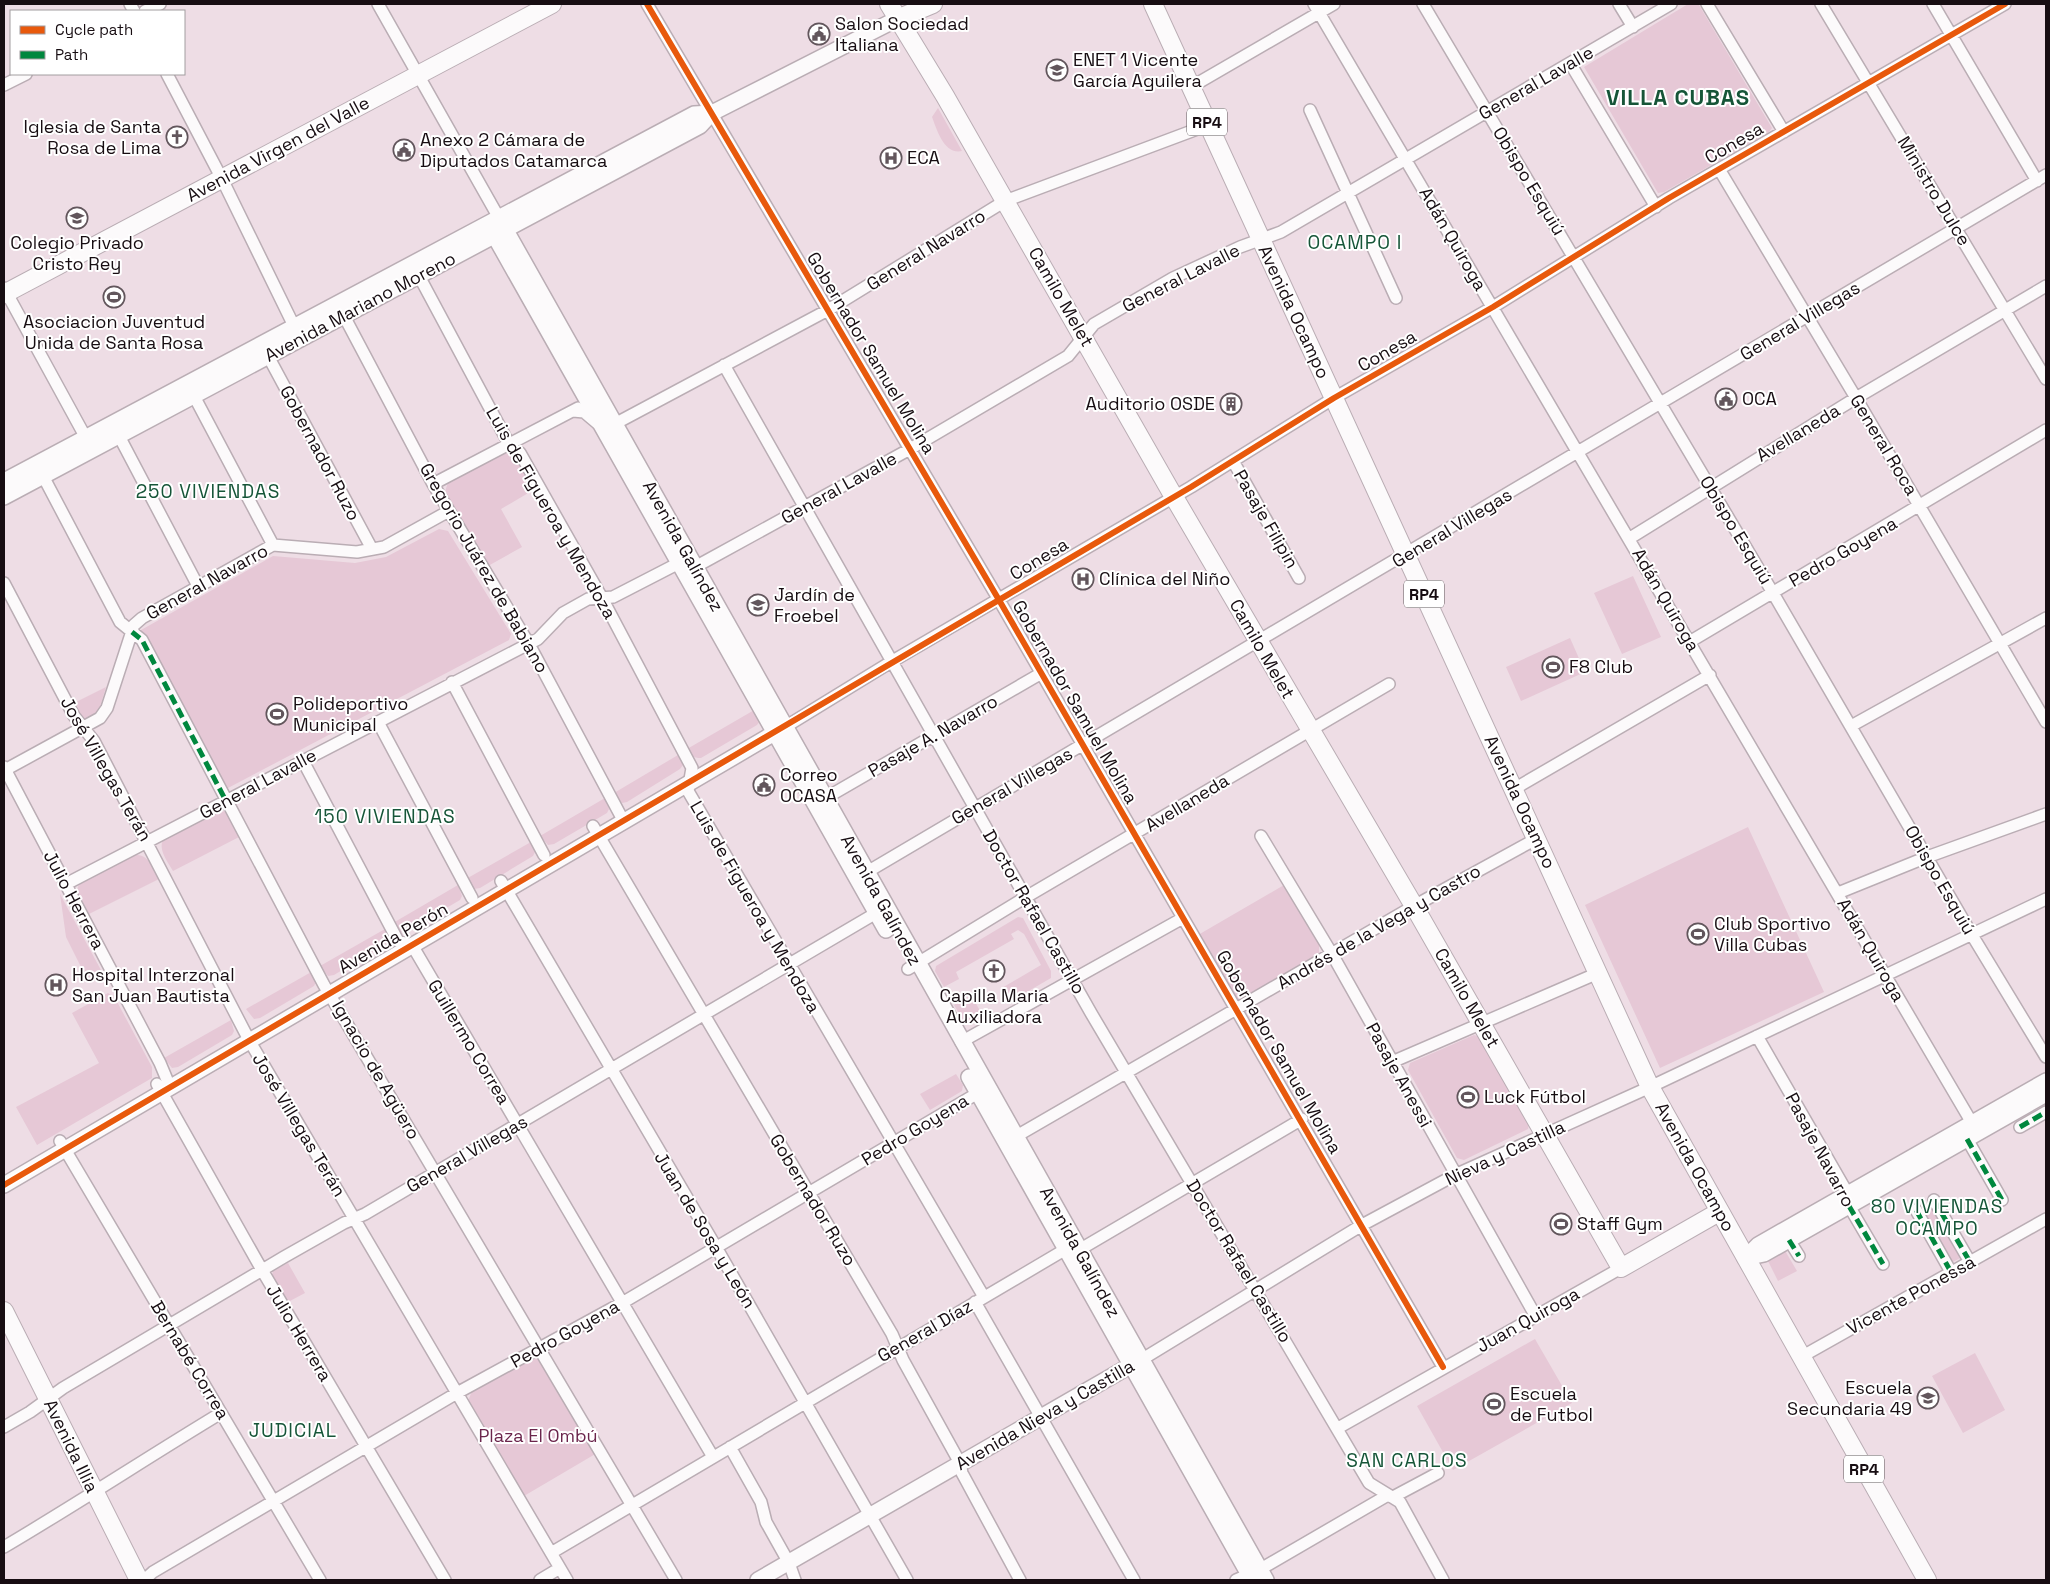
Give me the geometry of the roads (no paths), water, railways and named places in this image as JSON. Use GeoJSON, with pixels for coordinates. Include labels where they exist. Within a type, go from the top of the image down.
{"type":"FeatureCollection","features":[{"type":"Feature","properties":{"kind":"main road","name":"Avenida Virgen del Valle"},"geometry":{"type":"LineString","coordinates":[[5,292],[552,4]]}},
{"type":"Feature","properties":{"kind":"main road","name":"Avenida Mariano Moreno"},"geometry":{"type":"LineString","coordinates":[[4,497],[419,276],[694,114],[712,113],[893,11],[933,4]]}},
{"type":"Feature","properties":{"kind":"main road","name":"Avenida Ocampo"},"geometry":{"type":"LineString","coordinates":[[1153,4],[1650,1087],[1926,1580]]}},
{"type":"Feature","properties":{"kind":"main road","name":"Camilo Melet"},"geometry":{"type":"LineString","coordinates":[[893,11],[945,96],[1174,497],[1482,1023],[1621,1268]]}},
{"type":"Feature","properties":{"kind":"main road","name":"Avenida Mariano Moreno"},"geometry":{"type":"LineString","coordinates":[[4,481],[294,326],[499,228]]}},
{"type":"Feature","properties":{"kind":"main road","name":"Avenida Galíndez"},"geometry":{"type":"LineString","coordinates":[[499,228],[589,403],[609,427],[695,567],[776,727],[824,798],[861,875]]}},
{"type":"Feature","properties":{"kind":"main road","name":"Avenida Galíndez"},"geometry":{"type":"LineString","coordinates":[[499,228],[609,427],[679,563],[881,910],[1072,1249],[1252,1577]]}},
{"type":"Feature","properties":{"kind":"main road","name":"Avenida Perón"},"geometry":{"type":"LineString","coordinates":[[4,1184],[62,1145],[691,774],[776,727]]}},
{"type":"Feature","properties":{"kind":"main road","name":"Avenida Perón"},"geometry":{"type":"LineString","coordinates":[[405,943],[472,898],[503,885],[544,855],[596,831]]}},
{"type":"Feature","properties":{"kind":"main road","name":"Avenida Galíndez"},"geometry":{"type":"LineString","coordinates":[[912,966],[961,1042],[982,1090],[1015,1137],[1072,1249]]}},
{"type":"Feature","properties":{"kind":"main road"},"geometry":{"type":"LineString","coordinates":[[1745,1258],[1764,1254],[1789,1240],[1972,1123],[2046,1081]]}},
{"type":"Feature","properties":{"kind":"main road"},"geometry":{"type":"LineString","coordinates":[[1745,1258],[1758,1245],[1967,1139],[2046,1094]]}},
{"type":"Feature","properties":{"kind":"main road","name":"Avenida Perón"},"geometry":{"type":"LineString","coordinates":[[4,1174],[62,1145]]}},
{"type":"Feature","properties":{"kind":"main road","name":"Juan Quiroga"},"geometry":{"type":"LineString","coordinates":[[1621,1268],[1719,1212]]}},
{"type":"Feature","properties":{"kind":"main road","name":"Avenida Illia"},"geometry":{"type":"LineString","coordinates":[[4,1311],[139,1580]]}},
{"type":"Feature","properties":{"kind":"main road","name":"Avenida Nieva y Castilla"},"geometry":{"type":"LineString","coordinates":[[775,1580],[872,1519],[1136,1366]]}},
{"type":"Feature","properties":{"kind":"main road","name":"Avenida Nieva y Castilla"},"geometry":{"type":"LineString","coordinates":[[758,1580],[791,1571]]}},
{"type":"Feature","properties":{"kind":"street"},"geometry":{"type":"LineString","coordinates":[[147,10],[160,4]]}},
{"type":"Feature","properties":{"kind":"street","name":"Avenida Galíndez"},"geometry":{"type":"LineString","coordinates":[[378,4],[419,74],[499,228]]}},
{"type":"Feature","properties":{"kind":"street","name":"Gobernador Samuel Molina"},"geometry":{"type":"LineString","coordinates":[[647,4],[999,600],[1040,674],[1302,1120],[1443,1367]]}},
{"type":"Feature","properties":{"kind":"street"},"geometry":{"type":"LineString","coordinates":[[1191,87],[1316,8],[1334,4]]}},
{"type":"Feature","properties":{"kind":"street","name":"Obispo Esquiú"},"geometry":{"type":"LineString","coordinates":[[1423,4],[1661,403],[1972,935],[2046,1057]]}},
{"type":"Feature","properties":{"kind":"street"},"geometry":{"type":"LineString","coordinates":[[1619,4],[1633,26]]}},
{"type":"Feature","properties":{"kind":"street","name":"General Lavalle"},"geometry":{"type":"LineString","coordinates":[[695,567],[910,448],[1068,356],[1078,346],[1083,335],[1094,324],[1173,278],[1240,247],[1281,232],[1671,4]]}},
{"type":"Feature","properties":{"kind":"street"},"geometry":{"type":"LineString","coordinates":[[1706,4],[1784,132]]}},
{"type":"Feature","properties":{"kind":"street","name":"Ministro Dulce"},"geometry":{"type":"LineString","coordinates":[[1821,4],[2046,379]]}},
{"type":"Feature","properties":{"kind":"street"},"geometry":{"type":"LineString","coordinates":[[1934,4],[2042,178]]}},
{"type":"Feature","properties":{"kind":"street","name":"Conesa"},"geometry":{"type":"LineString","coordinates":[[776,727],[999,600],[1174,497],[1334,398],[1493,307],[1573,256],[2005,4]]}},
{"type":"Feature","properties":{"kind":"street","name":"Adán Quiroga"},"geometry":{"type":"LineString","coordinates":[[1316,8],[1630,538],[1972,1123]]}},
{"type":"Feature","properties":{"kind":"street"},"geometry":{"type":"LineString","coordinates":[[1570,62],[1656,207]]}},
{"type":"Feature","properties":{"kind":"street"},"geometry":{"type":"LineString","coordinates":[[4,86],[24,75]]}},
{"type":"Feature","properties":{"kind":"street"},"geometry":{"type":"LineString","coordinates":[[168,75],[222,179],[294,326]]}},
{"type":"Feature","properties":{"kind":"street"},"geometry":{"type":"LineString","coordinates":[[1310,110],[1396,298]]}},
{"type":"Feature","properties":{"kind":"street","name":"General Navarro"},"geometry":{"type":"LineString","coordinates":[[609,427],[828,310],[1005,201],[1208,124]]}},
{"type":"Feature","properties":{"kind":"street","name":"General Roca"},"geometry":{"type":"LineString","coordinates":[[1719,170],[1920,506],[2046,722]]}},
{"type":"Feature","properties":{"kind":"street","name":"General Villegas"},"geometry":{"type":"LineString","coordinates":[[861,875],[2042,178]]}},
{"type":"Feature","properties":{"kind":"street","name":"Luis de Figueroa y Mendoza"},"geometry":{"type":"LineString","coordinates":[[419,276],[509,444],[520,453],[602,598],[691,774],[688,791],[895,1143],[1044,1420],[1134,1580]]}},
{"type":"Feature","properties":{"kind":"street","name":"Avellaneda"},"geometry":{"type":"LineString","coordinates":[[1630,538],[1856,398],[2046,286]]}},
{"type":"Feature","properties":{"kind":"street"},"geometry":{"type":"LineString","coordinates":[[5,292],[86,438]]}},
{"type":"Feature","properties":{"kind":"street","name":"Gregorio Juárez de Babiano"},"geometry":{"type":"LineString","coordinates":[[344,316],[449,511],[529,644],[621,816]]}},
{"type":"Feature","properties":{"kind":"street","name":"Gobernador Ruzo"},"geometry":{"type":"LineString","coordinates":[[268,356],[372,549]]}},
{"type":"Feature","properties":{"kind":"street","name":"Doctor Rafael Castillo"},"geometry":{"type":"LineString","coordinates":[[724,365],[1072,980],[1369,1482]]}},
{"type":"Feature","properties":{"kind":"street"},"geometry":{"type":"LineString","coordinates":[[194,396],[273,545]]}},
{"type":"Feature","properties":{"kind":"street"},"geometry":{"type":"LineString","coordinates":[[434,484],[589,403]]}},
{"type":"Feature","properties":{"kind":"street"},"geometry":{"type":"LineString","coordinates":[[572,412],[584,412],[609,427]]}},
{"type":"Feature","properties":{"kind":"street","name":"Pedro Goyena"},"geometry":{"type":"LineString","coordinates":[[1691,642],[2046,430]]}},
{"type":"Feature","properties":{"kind":"street"},"geometry":{"type":"LineString","coordinates":[[119,436],[198,586]]}},
{"type":"Feature","properties":{"kind":"street","name":"Pasaje Filipin"},"geometry":{"type":"LineString","coordinates":[[1233,461],[1299,578]]}},
{"type":"Feature","properties":{"kind":"street","name":"Ignacio de Agüero"},"geometry":{"type":"LineString","coordinates":[[43,476],[120,622],[142,640],[327,989],[676,1580]]}},
{"type":"Feature","properties":{"kind":"street","name":"General Navarro"},"geometry":{"type":"LineString","coordinates":[[5,769],[100,718],[107,708],[134,625],[142,618],[273,545],[357,552],[384,547],[449,511]]}},
{"type":"Feature","properties":{"kind":"street"},"geometry":{"type":"LineString","coordinates":[[679,563],[695,567]]}},
{"type":"Feature","properties":{"kind":"street","name":"General Lavalle"},"geometry":{"type":"LineString","coordinates":[[66,884],[452,682],[529,644],[538,639],[563,614],[588,598],[613,597],[679,563]]}},
{"type":"Feature","properties":{"kind":"street","name":"José Villegas Terán"},"geometry":{"type":"LineString","coordinates":[[4,583],[74,716],[94,740],[248,1036],[567,1580]]}},
{"type":"Feature","properties":{"kind":"street"},"geometry":{"type":"LineString","coordinates":[[1851,726],[2046,618]]}},
{"type":"Feature","properties":{"kind":"street","name":"Pasaje A. Navarro"},"geometry":{"type":"LineString","coordinates":[[824,798],[1040,674]]}},
{"type":"Feature","properties":{"kind":"street"},"geometry":{"type":"LineString","coordinates":[[1514,789],[1710,675]]}},
{"type":"Feature","properties":{"kind":"street"},"geometry":{"type":"LineString","coordinates":[[452,682],[544,855]]}},
{"type":"Feature","properties":{"kind":"street","name":"Avellaneda"},"geometry":{"type":"LineString","coordinates":[[912,966],[1389,684]]}},
{"type":"Feature","properties":{"kind":"street"},"geometry":{"type":"LineString","coordinates":[[378,722],[472,898]]}},
{"type":"Feature","properties":{"kind":"street","name":"Guillermo Correa"},"geometry":{"type":"LineString","coordinates":[[302,761],[405,943],[518,1124],[713,1457]]}},
{"type":"Feature","properties":{"kind":"street","name":"Julio Herrera"},"geometry":{"type":"LineString","coordinates":[[5,769],[66,884],[164,1085],[262,1270],[446,1580]]}},
{"type":"Feature","properties":{"kind":"street"},"geometry":{"type":"LineString","coordinates":[[1838,893],[1927,857],[2046,814]]}},
{"type":"Feature","properties":{"kind":"street","name":"Gobernador Ruzo"},"geometry":{"type":"LineString","coordinates":[[596,831],[898,1348],[1020,1580]]}},
{"type":"Feature","properties":{"kind":"street","name":"Pasaje Anessi"},"geometry":{"type":"LineString","coordinates":[[1261,836],[1332,954],[1536,1316]]}},
{"type":"Feature","properties":{"kind":"street","name":"Andrés de la Vega y Castro"},"geometry":{"type":"LineString","coordinates":[[1015,1137],[1414,906],[1536,839]]}},
{"type":"Feature","properties":{"kind":"street","name":"Juan de Sosa y León"},"geometry":{"type":"LineString","coordinates":[[503,885],[716,1247],[907,1580]]}},
{"type":"Feature","properties":{"kind":"street","name":"Nieva y Castilla"},"geometry":{"type":"LineString","coordinates":[[1136,1366],[1362,1226],[1455,1175],[1650,1087],[2046,899]]}},
{"type":"Feature","properties":{"kind":"street","name":"General Villegas"},"geometry":{"type":"LineString","coordinates":[[4,1427],[63,1388],[262,1270],[436,1172],[881,910]]}},
{"type":"Feature","properties":{"kind":"street"},"geometry":{"type":"LineString","coordinates":[[961,1042],[1183,918]]}},
{"type":"Feature","properties":{"kind":"street"},"geometry":{"type":"LineString","coordinates":[[1392,1062],[1598,973]]}},
{"type":"Feature","properties":{"kind":"street","name":"Pasaje Navarro"},"geometry":{"type":"LineString","coordinates":[[1757,1036],[1883,1264]]}},
{"type":"Feature","properties":{"kind":"street","name":"Pedro Goyena"},"geometry":{"type":"LineString","coordinates":[[144,1580],[153,1572],[366,1446],[622,1303],[982,1090]]}},
{"type":"Feature","properties":{"kind":"street"},"geometry":{"type":"LineString","coordinates":[[2020,1127],[2046,1112]]}},
{"type":"Feature","properties":{"kind":"street","name":"General Díaz"},"geometry":{"type":"LineString","coordinates":[[551,1553],[980,1299],[1302,1120]]}},
{"type":"Feature","properties":{"kind":"street"},"geometry":{"type":"LineString","coordinates":[[1972,1123],[1967,1139],[2002,1200]]}},
{"type":"Feature","properties":{"kind":"street","name":"Bernabé Correa"},"geometry":{"type":"LineString","coordinates":[[62,1145],[320,1580]]}},
{"type":"Feature","properties":{"kind":"street"},"geometry":{"type":"LineString","coordinates":[[1934,1200],[1970,1262]]}},
{"type":"Feature","properties":{"kind":"street"},"geometry":{"type":"LineString","coordinates":[[1916,1210],[1951,1272]]}},
{"type":"Feature","properties":{"kind":"street","name":"Vicente Ponessa"},"geometry":{"type":"LineString","coordinates":[[1801,1357],[2046,1219]]}},
{"type":"Feature","properties":{"kind":"street"},"geometry":{"type":"LineString","coordinates":[[1789,1240],[1798,1256]]}},
{"type":"Feature","properties":{"kind":"street","name":"Juan Quiroga"},"geometry":{"type":"LineString","coordinates":[[1338,1428],[1621,1268]]}},
{"type":"Feature","properties":{"kind":"street"},"geometry":{"type":"LineString","coordinates":[[4,1547],[220,1413]]}},
{"type":"Feature","properties":{"kind":"street"},"geometry":{"type":"LineString","coordinates":[[730,1447],[761,1502],[766,1522],[791,1571]]}},
{"type":"Feature","properties":{"kind":"street"},"geometry":{"type":"LineString","coordinates":[[1252,1577],[1367,1507],[1438,1473]]}},
{"type":"Feature","properties":{"kind":"street"},"geometry":{"type":"LineString","coordinates":[[1367,1507],[1371,1496],[1369,1482]]}},
{"type":"Feature","properties":{"kind":"street"},"geometry":{"type":"LineString","coordinates":[[1369,1482],[1400,1502],[1439,1579]]}},
{"type":"Feature","properties":{"kind":"street"},"geometry":{"type":"LineString","coordinates":[[540,1580],[560,1568]]}},
{"type":"Feature","properties":{"kind":"place","name":"Salon Sociedad Italiana"},"geometry":{"type":"Point","coordinates":[819,34]}},
{"type":"Feature","properties":{"kind":"place","name":"ENET 1 Vicente García Aguilera"},"geometry":{"type":"Point","coordinates":[1057,70]}},
{"type":"Feature","properties":{"kind":"place","name":"Iglesia de Santa Rosa de Lima"},"geometry":{"type":"Point","coordinates":[177,137]}},
{"type":"Feature","properties":{"kind":"place","name":"Anexo 2 Cámara de Diputados Catamarca"},"geometry":{"type":"Point","coordinates":[404,150]}},
{"type":"Feature","properties":{"kind":"place","name":"ECA"},"geometry":{"type":"Point","coordinates":[891,158]}},
{"type":"Feature","properties":{"kind":"place","name":"Colegio Privado Cristo Rey"},"geometry":{"type":"Point","coordinates":[77,218]}},
{"type":"Feature","properties":{"kind":"place","name":"Asociacion Juventud Unida de Santa Rosa"},"geometry":{"type":"Point","coordinates":[114,297]}},
{"type":"Feature","properties":{"kind":"place","name":"OCA"},"geometry":{"type":"Point","coordinates":[1726,399]}},
{"type":"Feature","properties":{"kind":"place","name":"Auditorio OSDE"},"geometry":{"type":"Point","coordinates":[1231,404]}},
{"type":"Feature","properties":{"kind":"place","name":"Clínica del Niño"},"geometry":{"type":"Point","coordinates":[1083,579]}},
{"type":"Feature","properties":{"kind":"place","name":"Jardín de Froebel"},"geometry":{"type":"Point","coordinates":[758,605]}},
{"type":"Feature","properties":{"kind":"place","name":"F8 Club"},"geometry":{"type":"Point","coordinates":[1553,667]}},
{"type":"Feature","properties":{"kind":"place","name":"Polideportivo Municipal"},"geometry":{"type":"Point","coordinates":[277,714]}},
{"type":"Feature","properties":{"kind":"place","name":"Correo OCASA"},"geometry":{"type":"Point","coordinates":[764,785]}},
{"type":"Feature","properties":{"kind":"place","name":"Club Sportivo Villa Cubas"},"geometry":{"type":"Point","coordinates":[1698,934]}},
{"type":"Feature","properties":{"kind":"place","name":"Capilla Maria Auxiliadora"},"geometry":{"type":"Point","coordinates":[994,971]}},
{"type":"Feature","properties":{"kind":"place","name":"Hospital Interzonal San Juan Bautista"},"geometry":{"type":"Point","coordinates":[56,985]}},
{"type":"Feature","properties":{"kind":"place","name":"Luck Fútbol"},"geometry":{"type":"Point","coordinates":[1468,1097]}},
{"type":"Feature","properties":{"kind":"place","name":"Staff Gym"},"geometry":{"type":"Point","coordinates":[1561,1224]}},
{"type":"Feature","properties":{"kind":"place","name":"Escuela Secundaria 49"},"geometry":{"type":"Point","coordinates":[1928,1398]}},
{"type":"Feature","properties":{"kind":"place","name":"Escuela de Futbol"},"geometry":{"type":"Point","coordinates":[1494,1404]}},
{"type":"Feature","properties":{"kind":"district","name":"VILLA CUBAS"},"geometry":{"type":"Point","coordinates":[1678,97]}},
{"type":"Feature","properties":{"kind":"district","name":"OCAMPO I"},"geometry":{"type":"Point","coordinates":[1355,242]}},
{"type":"Feature","properties":{"kind":"district","name":"250 VIVIENDAS"},"geometry":{"type":"Point","coordinates":[208,491]}},
{"type":"Feature","properties":{"kind":"district","name":"150 VIVIENDAS"},"geometry":{"type":"Point","coordinates":[385,816]}},
{"type":"Feature","properties":{"kind":"district","name":"80 VIVIENDAS OCAMPO"},"geometry":{"type":"Point","coordinates":[1937,1217]}},
{"type":"Feature","properties":{"kind":"district","name":"JUDICIAL"},"geometry":{"type":"Point","coordinates":[293,1430]}},
{"type":"Feature","properties":{"kind":"district","name":"SAN CARLOS"},"geometry":{"type":"Point","coordinates":[1407,1460]}},
{"type":"Feature","properties":{"kind":"park label","name":"Plaza El Ombú"},"geometry":{"type":"Point","coordinates":[538,1436]}}]}
